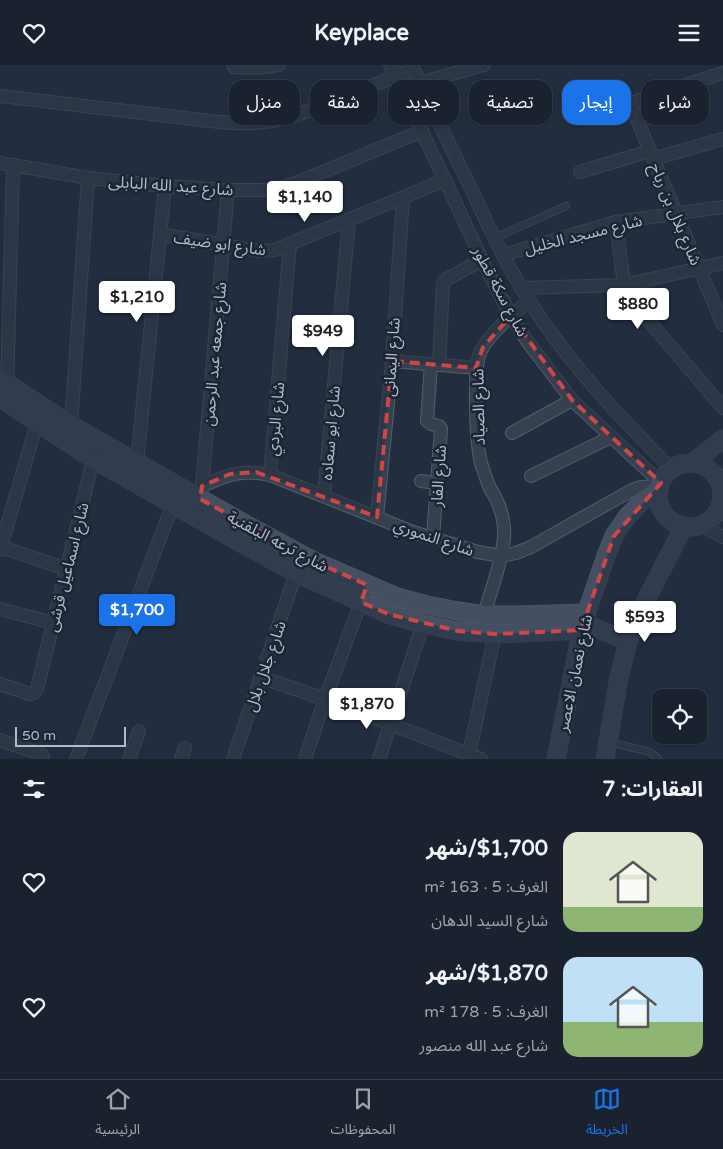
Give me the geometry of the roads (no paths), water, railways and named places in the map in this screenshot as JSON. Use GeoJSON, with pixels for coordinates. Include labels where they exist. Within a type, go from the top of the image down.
{"type":"FeatureCollection","features":[{"type":"Feature","properties":{"kind":"street"},"geometry":{"type":"LineString","coordinates":[[234,67],[256,68],[280,65]]}},
{"type":"Feature","properties":{"kind":"street"},"geometry":{"type":"LineString","coordinates":[[430,80],[483,65]]}},
{"type":"Feature","properties":{"kind":"street"},"geometry":{"type":"LineString","coordinates":[[0,95],[210,121],[253,123],[295,116],[393,71],[413,67]]}},
{"type":"Feature","properties":{"kind":"street","name":"شارع سكة قطور"},"geometry":{"type":"LineString","coordinates":[[413,67],[419,80]]}},
{"type":"Feature","properties":{"kind":"street"},"geometry":{"type":"LineString","coordinates":[[631,103],[723,73]]}},
{"type":"Feature","properties":{"kind":"street","name":"شارع بلال بن رباح"},"geometry":{"type":"LineString","coordinates":[[631,105],[723,325]]}},
{"type":"Feature","properties":{"kind":"street","name":"شارع سكة قطور"},"geometry":{"type":"LineString","coordinates":[[419,125],[482,260],[511,316],[527,341],[572,400],[662,482]]}},
{"type":"Feature","properties":{"kind":"street","name":"شارع سكة قطور"},"geometry":{"type":"LineString","coordinates":[[440,125],[502,255],[529,301],[569,357],[614,411],[662,482]]}},
{"type":"Feature","properties":{"kind":"street","name":"شارع عبد الله البابلى"},"geometry":{"type":"LineString","coordinates":[[6,164],[88,178],[165,186],[262,190],[296,183],[422,131]]}},
{"type":"Feature","properties":{"kind":"street"},"geometry":{"type":"LineString","coordinates":[[580,172],[723,139]]}},
{"type":"Feature","properties":{"kind":"street"},"geometry":{"type":"LineString","coordinates":[[3,391],[6,164]]}},
{"type":"Feature","properties":{"kind":"street"},"geometry":{"type":"LineString","coordinates":[[71,425],[88,178]]}},
{"type":"Feature","properties":{"kind":"street","name":"شارع ابو ضيف"},"geometry":{"type":"LineString","coordinates":[[160,234],[267,251],[282,248],[446,180]]}},
{"type":"Feature","properties":{"kind":"street"},"geometry":{"type":"LineString","coordinates":[[137,462],[165,186]]}},
{"type":"Feature","properties":{"kind":"street","name":"شارع جمعه عبد الرحمن"},"geometry":{"type":"LineString","coordinates":[[197,518],[201,493],[228,190]]}},
{"type":"Feature","properties":{"kind":"street","name":"شارع اليمانى"},"geometry":{"type":"LineString","coordinates":[[377,517],[392,361],[403,197]]}},
{"type":"Feature","properties":{"kind":"street","name":"شارع مسجد الخليل"},"geometry":{"type":"LineString","coordinates":[[502,255],[616,222],[723,207]]}},
{"type":"Feature","properties":{"kind":"street","name":"شارع ابو سعاده"},"geometry":{"type":"LineString","coordinates":[[324,497],[349,220]]}},
{"type":"Feature","properties":{"kind":"street"},"geometry":{"type":"LineString","coordinates":[[616,222],[624,285],[631,300],[723,408]]}},
{"type":"Feature","properties":{"kind":"street","name":"شارع البردي"},"geometry":{"type":"LineString","coordinates":[[270,475],[290,244]]}},
{"type":"Feature","properties":{"kind":"street","name":"شارع الفار"},"geometry":{"type":"LineString","coordinates":[[433,538],[437,483],[433,453],[441,429],[439,425],[429,424],[427,419],[435,365],[443,283],[482,260]]}},
{"type":"Feature","properties":{"kind":"street"},"geometry":{"type":"LineString","coordinates":[[521,287],[624,285],[723,263]]}},
{"type":"Feature","properties":{"kind":"street","name":"شارع الصياد"},"geometry":{"type":"LineString","coordinates":[[484,615],[501,556],[504,535],[502,514],[498,501],[489,487],[479,455],[477,439],[478,361],[483,347],[511,316],[529,301]]}},
{"type":"Feature","properties":{"kind":"street"},"geometry":{"type":"LineString","coordinates":[[392,361],[477,369]]}},
{"type":"Feature","properties":{"kind":"street","name":"شارع ترعه البلقنية"},"geometry":{"type":"LineString","coordinates":[[3,391],[37,423],[93,459],[296,573],[388,614],[458,631],[495,634],[583,622]]}},
{"type":"Feature","properties":{"kind":"street","name":"شارع ترعه البلقنية"},"geometry":{"type":"LineString","coordinates":[[3,391],[71,425],[137,462],[201,493],[247,525],[316,562],[397,597],[427,605],[484,615],[521,615],[583,622]]}},
{"type":"Feature","properties":{"kind":"street"},"geometry":{"type":"LineString","coordinates":[[512,433],[572,400]]}},
{"type":"Feature","properties":{"kind":"street"},"geometry":{"type":"LineString","coordinates":[[37,423],[0,548],[66,569]]}},
{"type":"Feature","properties":{"kind":"street"},"geometry":{"type":"LineString","coordinates":[[531,476],[611,437]]}},
{"type":"Feature","properties":{"kind":"street"},"geometry":{"type":"LineString","coordinates":[[692,463],[723,439]]}},
{"type":"Feature","properties":{"kind":"street","name":"شارع اسماعيل قرشى"},"geometry":{"type":"LineString","coordinates":[[0,683],[30,694],[34,693],[37,689],[98,440]]}},
{"type":"Feature","properties":{"kind":"street"},"geometry":{"type":"LineString","coordinates":[[608,754],[619,677],[628,641],[640,611],[692,526],[711,519],[718,511],[722,499],[722,486],[710,470],[702,465],[692,463],[677,465],[662,482],[658,498],[664,513],[669,519],[692,526],[723,537]]}},
{"type":"Feature","properties":{"kind":"street","name":"شارع النموري"},"geometry":{"type":"LineString","coordinates":[[201,493],[230,474],[250,472],[270,475],[413,532],[478,552],[501,556],[516,553],[530,547],[632,490],[662,482]]}},
{"type":"Feature","properties":{"kind":"street"},"geometry":{"type":"LineString","coordinates":[[421,481],[437,483]]}},
{"type":"Feature","properties":{"kind":"street","name":"شارع نعمان الاعصر"},"geometry":{"type":"LineString","coordinates":[[556,759],[583,622],[614,536],[626,518],[662,482]]}},
{"type":"Feature","properties":{"kind":"street"},"geometry":{"type":"LineString","coordinates":[[76,759],[173,504]]}},
{"type":"Feature","properties":{"kind":"street"},"geometry":{"type":"LineString","coordinates":[[241,543],[247,525]]}},
{"type":"Feature","properties":{"kind":"street","name":"شارع جلال بلال"},"geometry":{"type":"LineString","coordinates":[[233,759],[296,573]]}},
{"type":"Feature","properties":{"kind":"street"},"geometry":{"type":"LineString","coordinates":[[305,759],[367,585]]}},
{"type":"Feature","properties":{"kind":"street"},"geometry":{"type":"LineString","coordinates":[[0,609],[53,623]]}},
{"type":"Feature","properties":{"kind":"street"},"geometry":{"type":"LineString","coordinates":[[583,622],[628,641]]}},
{"type":"Feature","properties":{"kind":"street"},"geometry":{"type":"LineString","coordinates":[[379,759],[423,624]]}},
{"type":"Feature","properties":{"kind":"street"},"geometry":{"type":"LineString","coordinates":[[469,754],[495,634]]}},
{"type":"Feature","properties":{"kind":"street"},"geometry":{"type":"LineString","coordinates":[[260,677],[325,699],[481,759]]}},
{"type":"Feature","properties":{"kind":"street"},"geometry":{"type":"LineString","coordinates":[[129,759],[139,731]]}},
{"type":"Feature","properties":{"kind":"street"},"geometry":{"type":"LineString","coordinates":[[0,740],[41,754],[42,759]]}},
{"type":"Feature","properties":{"kind":"lane"},"geometry":{"type":"LineString","coordinates":[[495,238],[566,206]]}},
{"type":"Feature","properties":{"kind":"lane"},"geometry":{"type":"LineString","coordinates":[[608,754],[650,752],[659,759]]}}]}
